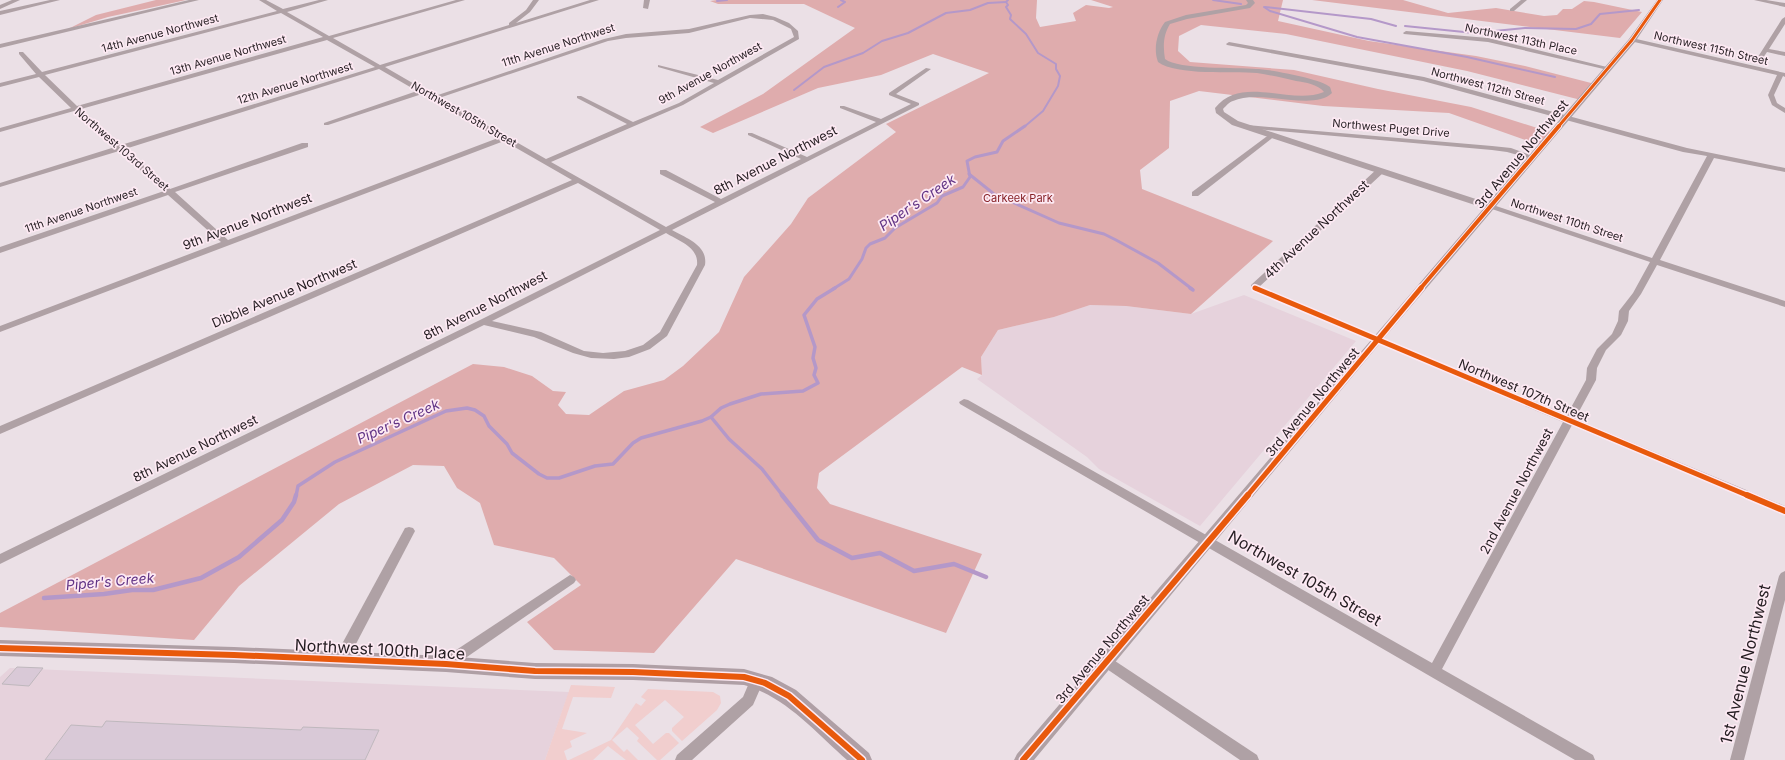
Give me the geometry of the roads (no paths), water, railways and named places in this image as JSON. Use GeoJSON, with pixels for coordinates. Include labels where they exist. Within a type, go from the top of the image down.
{"type":"FeatureCollection","features":[{"type":"Feature","properties":{"kind":"main road","name":"Northwest 100th Place"},"geometry":{"type":"LineString","coordinates":[[0,648],[341,659],[446,664],[535,671],[633,672],[737,676],[757,680]]}},
{"type":"Feature","properties":{"kind":"main road"},"geometry":{"type":"LineString","coordinates":[[757,680],[777,688],[789,696],[862,760]]}},
{"type":"Feature","properties":{"kind":"street"},"geometry":{"type":"LineString","coordinates":[[0,8],[17,0]]}},
{"type":"Feature","properties":{"kind":"street"},"geometry":{"type":"LineString","coordinates":[[0,13],[57,0]]}},
{"type":"Feature","properties":{"kind":"street"},"geometry":{"type":"LineString","coordinates":[[0,46],[196,0]]}},
{"type":"Feature","properties":{"kind":"street","name":"Northwest 105th Street"},"geometry":{"type":"LineString","coordinates":[[262,0],[382,67],[696,248],[701,255],[702,261],[700,269],[664,334],[649,346],[622,354],[596,356],[582,353],[556,341],[530,332],[483,322]]}},
{"type":"Feature","properties":{"kind":"street","name":"14th Avenue Northwest"},"geometry":{"type":"LineString","coordinates":[[0,85],[325,0]]}},
{"type":"Feature","properties":{"kind":"street","name":"13th Avenue Northwest"},"geometry":{"type":"LineString","coordinates":[[0,130],[462,0]]}},
{"type":"Feature","properties":{"kind":"street"},"geometry":{"type":"LineString","coordinates":[[507,27],[528,11],[536,0]]}},
{"type":"Feature","properties":{"kind":"street","name":"12th Avenue Northwest"},"geometry":{"type":"LineString","coordinates":[[0,185],[596,0]]}},
{"type":"Feature","properties":{"kind":"street"},"geometry":{"type":"LineString","coordinates":[[646,8],[647,0]]}},
{"type":"Feature","properties":{"kind":"street","name":"Northwest 110th Street"},"geometry":{"type":"LineString","coordinates":[[1249,0],[1252,3],[1248,7],[1186,17],[1168,23],[1162,31],[1160,50],[1161,60],[1169,65],[1181,67],[1258,71],[1282,75],[1315,83],[1325,87],[1328,91],[1326,95],[1316,97],[1255,94],[1235,98],[1222,104],[1219,108],[1220,113],[1229,120],[1785,304]]}},
{"type":"Feature","properties":{"kind":"street"},"geometry":{"type":"LineString","coordinates":[[1512,10],[1524,0]]}},
{"type":"Feature","properties":{"kind":"street","name":"3rd Avenue Northwest"},"geometry":{"type":"LineString","coordinates":[[1023,760],[1632,40],[1648,15],[1660,0]]}},
{"type":"Feature","properties":{"kind":"street"},"geometry":{"type":"LineString","coordinates":[[1757,0],[1785,5]]}},
{"type":"Feature","properties":{"kind":"street","name":"11th Avenue Northwest"},"geometry":{"type":"LineString","coordinates":[[434,98],[621,36],[694,30],[728,20],[750,16],[776,18],[786,22]]}},
{"type":"Feature","properties":{"kind":"street"},"geometry":{"type":"LineString","coordinates":[[1759,60],[1785,19]]}},
{"type":"Feature","properties":{"kind":"street","name":"9th Avenue Northwest"},"geometry":{"type":"LineString","coordinates":[[546,161],[681,104],[797,38],[797,33],[794,28],[786,22]]}},
{"type":"Feature","properties":{"kind":"street","name":"Northwest 113th Place"},"geometry":{"type":"LineString","coordinates":[[1406,32],[1462,36],[1488,40],[1608,68]]}},
{"type":"Feature","properties":{"kind":"street","name":"Northwest 115th Street"},"geometry":{"type":"LineString","coordinates":[[1632,40],[1783,75]]}},
{"type":"Feature","properties":{"kind":"street","name":"Northwest 112th Street"},"geometry":{"type":"LineString","coordinates":[[1229,44],[1424,79],[1711,156],[1781,169]]}},
{"type":"Feature","properties":{"kind":"street"},"geometry":{"type":"LineString","coordinates":[[1766,50],[1785,54]]}},
{"type":"Feature","properties":{"kind":"street","name":"Northwest 103rd Street"},"geometry":{"type":"LineString","coordinates":[[21,53],[76,109],[227,243]]}},
{"type":"Feature","properties":{"kind":"street"},"geometry":{"type":"LineString","coordinates":[[660,66],[718,82]]}},
{"type":"Feature","properties":{"kind":"street","name":"8th Avenue Northwest"},"geometry":{"type":"LineString","coordinates":[[0,559],[483,322],[917,104],[891,94],[928,69]]}},
{"type":"Feature","properties":{"kind":"street"},"geometry":{"type":"LineString","coordinates":[[1783,75],[1771,95],[1774,104],[1785,111]]}},
{"type":"Feature","properties":{"kind":"street"},"geometry":{"type":"LineString","coordinates":[[326,124],[424,91]]}},
{"type":"Feature","properties":{"kind":"street"},"geometry":{"type":"LineString","coordinates":[[579,97],[634,125]]}},
{"type":"Feature","properties":{"kind":"street"},"geometry":{"type":"LineString","coordinates":[[842,107],[882,122]]}},
{"type":"Feature","properties":{"kind":"street","name":"Northwest Puget Drive"},"geometry":{"type":"LineString","coordinates":[[1247,127],[1492,148],[1508,150],[1532,157]]}},
{"type":"Feature","properties":{"kind":"street"},"geometry":{"type":"LineString","coordinates":[[750,134],[806,159]]}},
{"type":"Feature","properties":{"kind":"street"},"geometry":{"type":"LineString","coordinates":[[1195,194],[1272,135]]}},
{"type":"Feature","properties":{"kind":"street","name":"9th Avenue Northwest"},"geometry":{"type":"LineString","coordinates":[[0,329],[504,138]]}},
{"type":"Feature","properties":{"kind":"street","name":"11th Avenue Northwest"},"geometry":{"type":"LineString","coordinates":[[0,250],[305,145]]}},
{"type":"Feature","properties":{"kind":"street","name":"2nd Avenue Northwest"},"geometry":{"type":"LineString","coordinates":[[1434,672],[1591,380],[1592,368],[1602,349],[1616,335],[1623,321],[1624,311],[1637,294],[1711,156]]}},
{"type":"Feature","properties":{"kind":"street"},"geometry":{"type":"LineString","coordinates":[[1781,169],[1785,162]]}},
{"type":"Feature","properties":{"kind":"street","name":"4th Avenue Northwest"},"geometry":{"type":"LineString","coordinates":[[1255,288],[1255,285],[1380,171]]}},
{"type":"Feature","properties":{"kind":"street"},"geometry":{"type":"LineString","coordinates":[[663,172],[721,202]]}},
{"type":"Feature","properties":{"kind":"street","name":"Dibble Avenue Northwest"},"geometry":{"type":"LineString","coordinates":[[0,430],[578,180]]}},
{"type":"Feature","properties":{"kind":"street","name":"Northwest 107th Street"},"geometry":{"type":"LineString","coordinates":[[1255,288],[1785,511]]}},
{"type":"Feature","properties":{"kind":"street","name":"Northwest 105th Street"},"geometry":{"type":"LineString","coordinates":[[964,402],[1588,760]]}},
{"type":"Feature","properties":{"kind":"street"},"geometry":{"type":"LineString","coordinates":[[341,659],[409,531]]}},
{"type":"Feature","properties":{"kind":"street","name":"1st Avenue Northwest"},"geometry":{"type":"LineString","coordinates":[[1737,760],[1785,576]]}},
{"type":"Feature","properties":{"kind":"street"},"geometry":{"type":"LineString","coordinates":[[446,664],[570,580]]}},
{"type":"Feature","properties":{"kind":"street"},"geometry":{"type":"LineString","coordinates":[[1106,661],[1252,760]]}},
{"type":"Feature","properties":{"kind":"street"},"geometry":{"type":"LineString","coordinates":[[682,760],[748,701],[757,680]]}},
{"type":"Feature","properties":{"kind":"waterway"},"geometry":{"type":"LineString","coordinates":[[717,1],[727,0]]}},
{"type":"Feature","properties":{"kind":"waterway"},"geometry":{"type":"LineString","coordinates":[[838,7],[845,2],[841,0]]}},
{"type":"Feature","properties":{"kind":"waterway"},"geometry":{"type":"LineString","coordinates":[[1213,0],[1241,4]]}},
{"type":"Feature","properties":{"kind":"waterway"},"geometry":{"type":"LineString","coordinates":[[794,90],[824,67],[863,53],[882,41],[908,33],[946,13],[970,10],[988,3],[1006,2]]}},
{"type":"Feature","properties":{"kind":"waterway","name":"Piper's Creek"},"geometry":{"type":"LineString","coordinates":[[1006,2],[1008,5],[1006,7],[1011,15],[1010,19],[1026,34],[1038,53],[1056,64],[1056,69],[1060,76],[1058,86],[1043,111],[1024,127]]}},
{"type":"Feature","properties":{"kind":"waterway"},"geometry":{"type":"LineString","coordinates":[[1264,7],[1270,11],[1357,37],[1467,57],[1555,77]]}},
{"type":"Feature","properties":{"kind":"waterway"},"geometry":{"type":"LineString","coordinates":[[1265,7],[1371,19],[1396,26]]}},
{"type":"Feature","properties":{"kind":"waterway"},"geometry":{"type":"LineString","coordinates":[[1405,26],[1474,33],[1525,28],[1576,29],[1591,24],[1600,14],[1639,10]]}},
{"type":"Feature","properties":{"kind":"waterway","name":"Piper's Creek"},"geometry":{"type":"LineString","coordinates":[[970,174],[967,161],[975,157],[997,152],[1003,141],[1025,126]]}},
{"type":"Feature","properties":{"kind":"waterway","name":"Piper's Creek"},"geometry":{"type":"LineString","coordinates":[[833,289],[849,279],[862,259],[866,248],[870,244],[885,238],[895,228],[937,203],[942,196],[963,187],[970,177],[970,174]]}},
{"type":"Feature","properties":{"kind":"waterway"},"geometry":{"type":"LineString","coordinates":[[970,174],[994,194],[1059,223],[1104,234],[1116,240],[1158,263],[1192,289]]}},
{"type":"Feature","properties":{"kind":"waterway","name":"Piper's Creek"},"geometry":{"type":"LineString","coordinates":[[711,417],[721,408],[761,394],[803,391],[818,383],[814,375],[816,368],[813,358],[815,347],[804,315],[817,299],[835,288]]}},
{"type":"Feature","properties":{"kind":"waterway","name":"Piper's Creek"},"geometry":{"type":"LineString","coordinates":[[296,496],[298,486],[335,462],[446,411],[467,408],[475,410],[484,416],[489,426],[507,444],[512,453],[539,474],[547,478],[559,478],[595,466],[613,464],[633,443],[641,438],[702,421],[711,417]]}},
{"type":"Feature","properties":{"kind":"waterway"},"geometry":{"type":"LineString","coordinates":[[711,417],[729,439],[762,469],[783,496]]}},
{"type":"Feature","properties":{"kind":"waterway","name":"Piper's Creek"},"geometry":{"type":"LineString","coordinates":[[44,598],[104,594],[132,590],[153,590],[201,578],[239,557],[282,520],[294,502],[296,495]]}},
{"type":"Feature","properties":{"kind":"waterway"},"geometry":{"type":"LineString","coordinates":[[782,495],[818,540],[852,558],[880,553],[914,571],[954,564],[986,577]]}},
{"type":"Feature","properties":{"kind":"park label","name":"Carkeek Park"},"geometry":{"type":"Point","coordinates":[1018,198]}}]}
